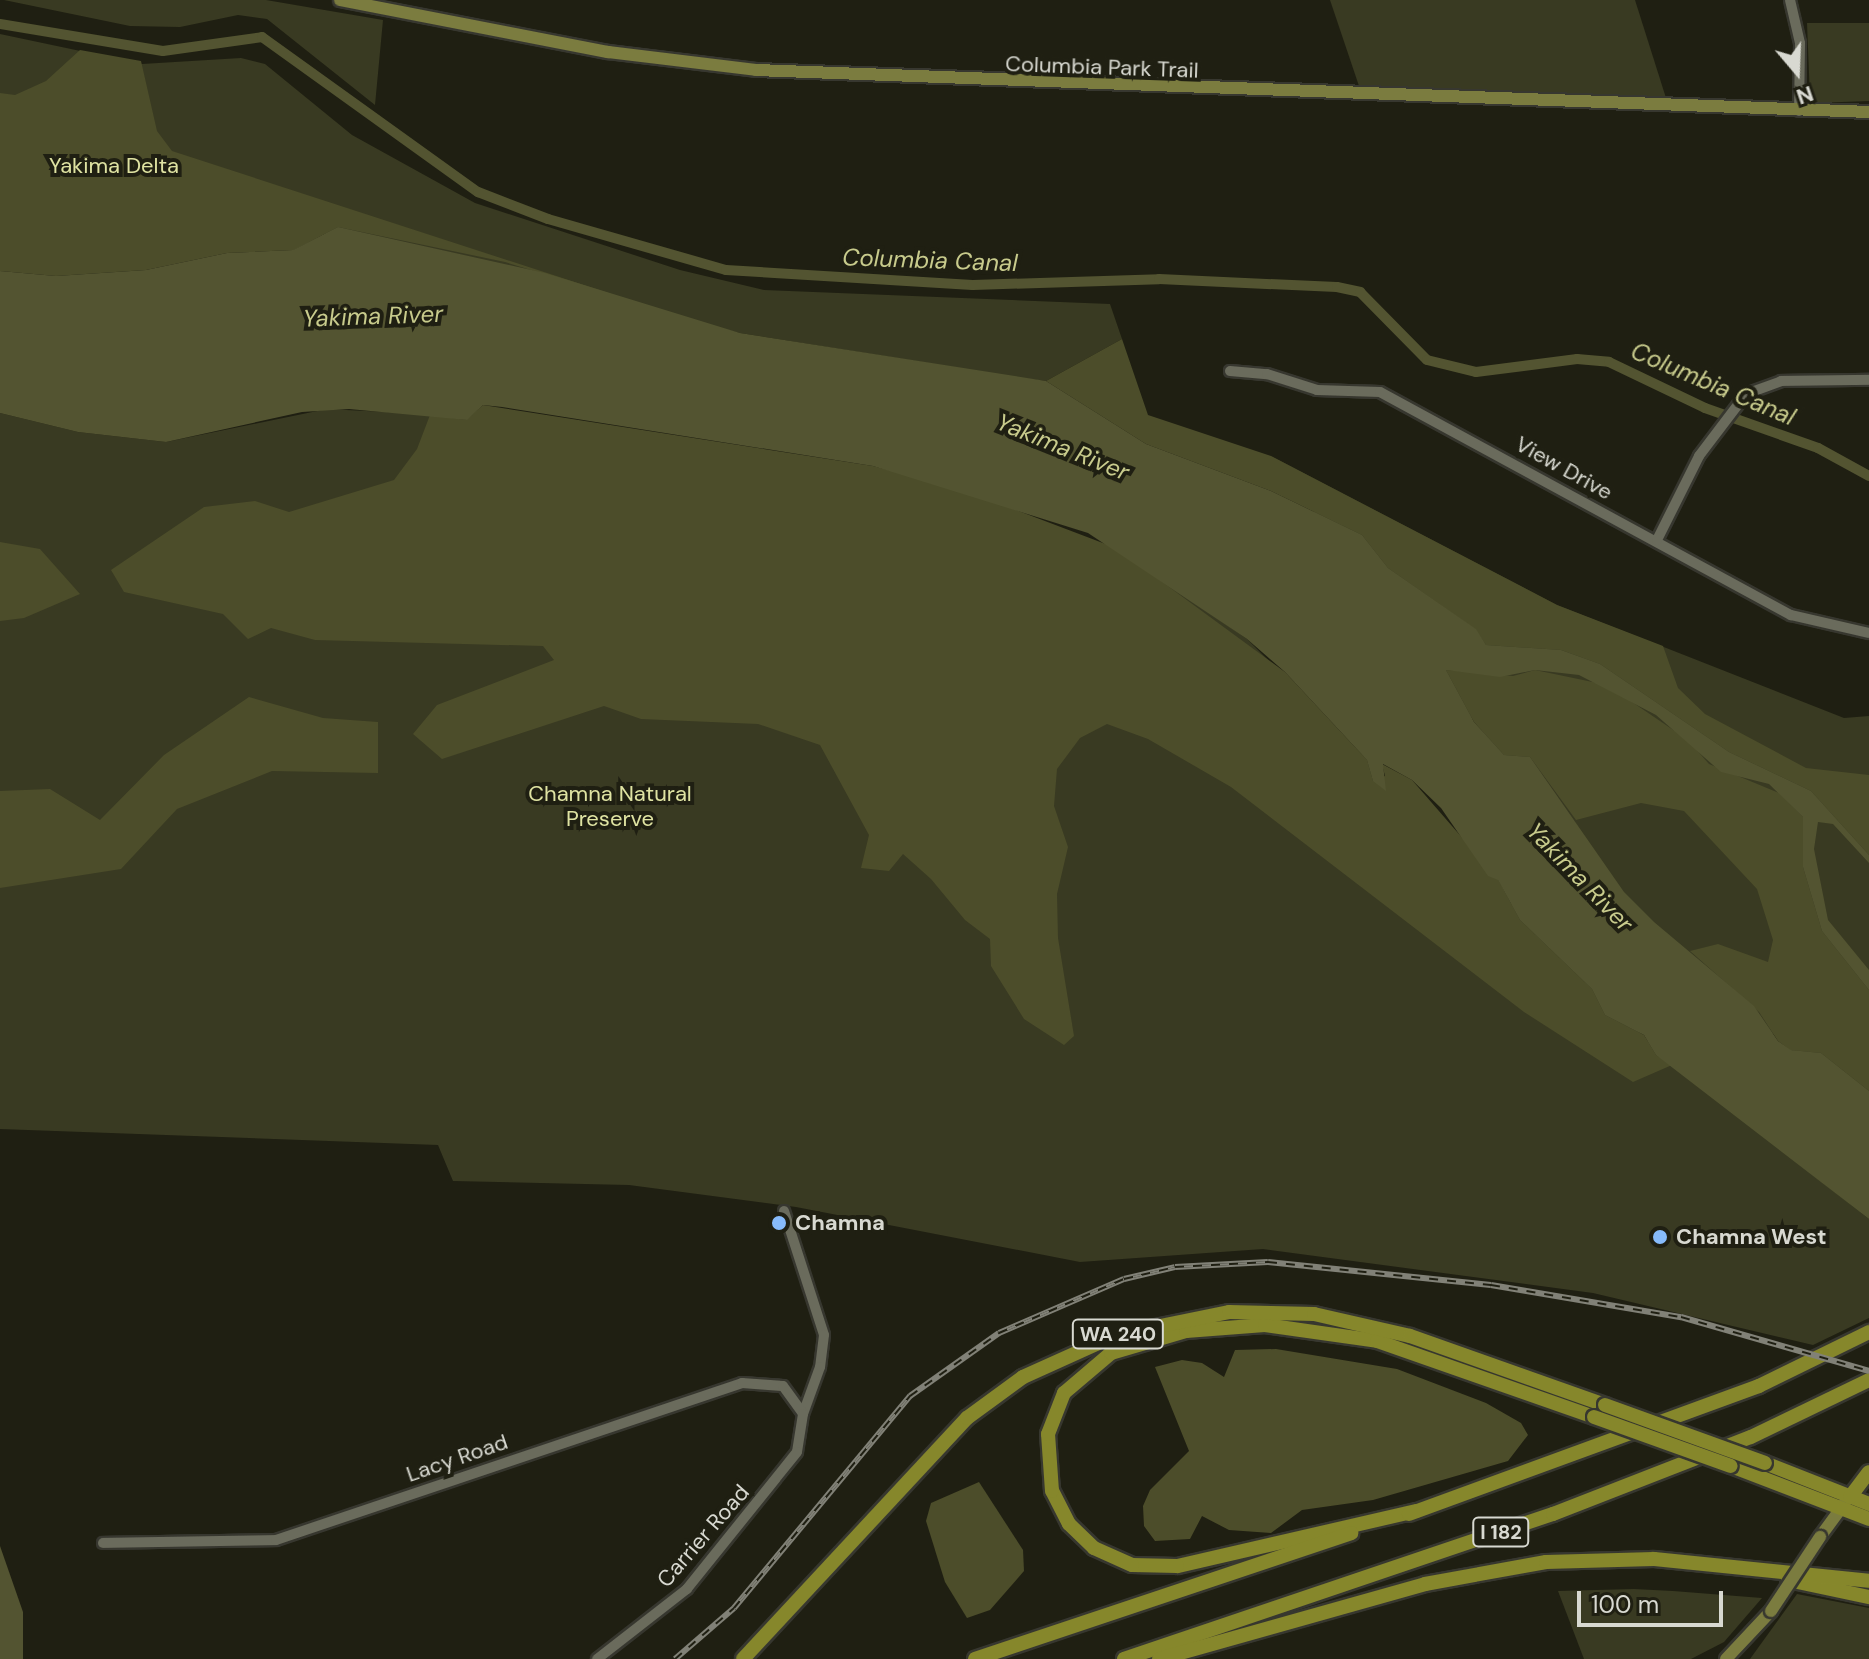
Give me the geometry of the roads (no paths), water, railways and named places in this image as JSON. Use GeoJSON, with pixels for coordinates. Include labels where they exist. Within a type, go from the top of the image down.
{"type":"FeatureCollection","features":[{"type":"Feature","properties":{"kind":"highway","name":"WA 240"},"geometry":{"type":"LineString","coordinates":[[743,1659],[967,1418],[1023,1377],[1116,1335],[1229,1312],[1314,1314],[1410,1336],[1605,1405],[1845,1502],[1869,1504]]}},
{"type":"Feature","properties":{"kind":"highway"},"geometry":{"type":"LineString","coordinates":[[1416,1511],[1186,1565],[1132,1565],[1094,1548],[1069,1524],[1048,1476],[1048,1434],[1064,1393],[1111,1353],[1186,1331],[1265,1325],[1377,1341],[1594,1417],[1763,1470]]}},
{"type":"Feature","properties":{"kind":"highway","name":"I 182"},"geometry":{"type":"LineString","coordinates":[[975,1659],[1416,1511],[1759,1386],[1869,1332]]}},
{"type":"Feature","properties":{"kind":"highway","name":"I 182"},"geometry":{"type":"LineString","coordinates":[[1124,1659],[1553,1514],[1751,1437],[1869,1380]]}},
{"type":"Feature","properties":{"kind":"highway"},"geometry":{"type":"LineString","coordinates":[[1869,1472],[1845,1502],[1869,1519]]}},
{"type":"Feature","properties":{"kind":"highway"},"geometry":{"type":"LineString","coordinates":[[1159,1659],[1486,1570],[1582,1559],[1721,1565],[1869,1581]]}},
{"type":"Feature","properties":{"kind":"highway"},"geometry":{"type":"LineString","coordinates":[[1721,1565],[1869,1597]]}},
{"type":"Feature","properties":{"kind":"main road","name":"Columbia Park Trail"},"geometry":{"type":"LineString","coordinates":[[342,0],[577,47],[756,70],[1869,112]]}},
{"type":"Feature","properties":{"kind":"main road"},"geometry":{"type":"LineString","coordinates":[[1726,1659],[1771,1611],[1845,1502]]}},
{"type":"Feature","properties":{"kind":"street"},"geometry":{"type":"LineString","coordinates":[[1790,0],[1800,43],[1799,111]]}},
{"type":"Feature","properties":{"kind":"street","name":"View Drive"},"geometry":{"type":"LineString","coordinates":[[1230,371],[1267,374],[1317,390],[1380,392],[1791,615],[1869,633]]}},
{"type":"Feature","properties":{"kind":"street"},"geometry":{"type":"LineString","coordinates":[[1657,540],[1724,420],[1755,388],[1772,383],[1869,380]]}},
{"type":"Feature","properties":{"kind":"street","name":"Carrier Road"},"geometry":{"type":"LineString","coordinates":[[597,1659],[665,1610],[721,1552],[797,1452],[803,1414],[824,1335],[784,1211]]}},
{"type":"Feature","properties":{"kind":"street","name":"Lacy Road"},"geometry":{"type":"LineString","coordinates":[[103,1543],[276,1540],[750,1381],[783,1386],[803,1414]]}},
{"type":"Feature","properties":{"kind":"water","name":"Yakima River"},"geometry":{"type":"Polygon","coordinates":[[[338,227],[545,273],[740,333],[1046,381],[1146,444],[1271,491],[1362,535],[1388,568],[1476,629],[1486,645],[1561,650],[1600,664],[1729,752],[1811,791],[1869,855],[1869,863],[1833,824],[1818,822],[1814,849],[1828,920],[1869,970],[1869,990],[1822,931],[1803,867],[1803,817],[1769,784],[1721,772],[1656,715],[1579,675],[1535,670],[1500,677],[1446,670],[1474,722],[1504,755],[1530,757],[1624,892],[1654,922],[1754,1006],[1778,1041],[1791,1050],[1821,1053],[1869,1091],[1869,1219],[1656,1055],[1644,1035],[1605,1015],[1592,989],[1520,920],[1498,880],[1488,876],[1441,808],[1412,780],[1383,764],[1386,791],[1373,781],[1367,760],[1285,672],[1247,639],[1088,533],[873,466],[502,407],[483,405],[467,420],[349,409],[302,412],[166,442],[78,432],[0,413],[0,271],[56,276],[146,270],[227,253],[293,250],[338,227]]]}},
{"type":"Feature","properties":{"kind":"water"},"geometry":{"type":"Polygon","coordinates":[[[0,1546],[23,1612],[23,1659],[0,1659],[0,1546]]]}},
{"type":"Feature","properties":{"kind":"waterway","name":"Columbia Canal"},"geometry":{"type":"LineString","coordinates":[[0,24],[163,51],[262,37],[478,192],[548,219],[726,270],[973,285],[1159,279],[1337,287],[1360,292],[1427,360],[1476,372],[1577,359],[1609,362],[1705,408],[1818,448],[1869,476]]}},
{"type":"Feature","properties":{"kind":"railway"},"geometry":{"type":"LineString","coordinates":[[675,1659],[734,1608],[910,1396],[999,1333],[1124,1279],[1175,1267],[1268,1262],[1491,1285],[1681,1317],[1869,1371]]}},
{"type":"Feature","properties":{"kind":"place","name":"Chamna"},"geometry":{"type":"Point","coordinates":[779,1223]}},
{"type":"Feature","properties":{"kind":"place","name":"Chamna West"},"geometry":{"type":"Point","coordinates":[1660,1237]}},
{"type":"Feature","properties":{"kind":"park label","name":"Yakima Delta"},"geometry":{"type":"Point","coordinates":[114,166]}},
{"type":"Feature","properties":{"kind":"park label","name":"Chamna Natural Preserve"},"geometry":{"type":"Point","coordinates":[610,806]}}]}
